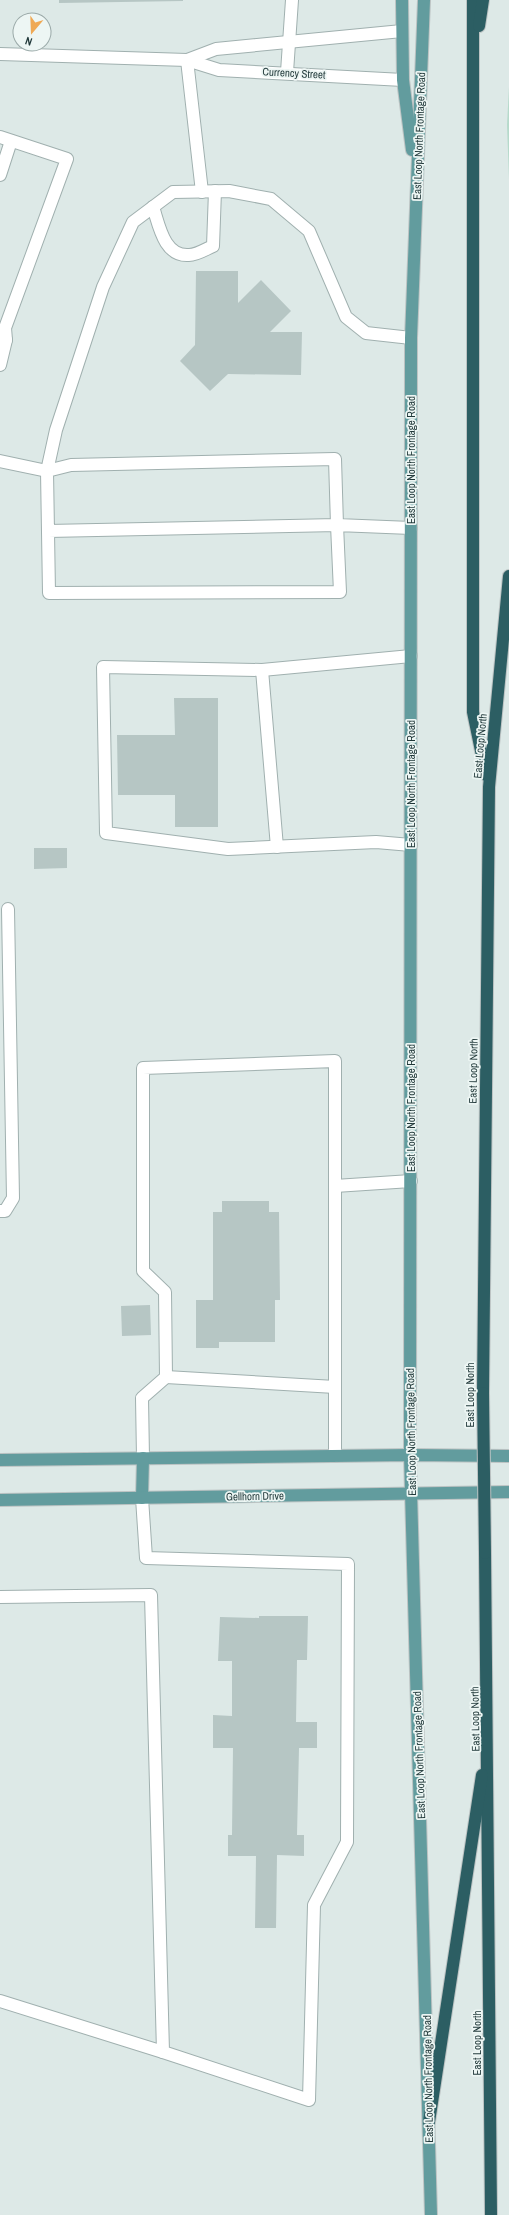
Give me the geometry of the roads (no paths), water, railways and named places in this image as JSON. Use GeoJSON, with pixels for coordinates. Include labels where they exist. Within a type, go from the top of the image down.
{"type":"FeatureCollection","features":[{"type":"Feature","properties":{"kind":"highway"},"geometry":{"type":"LineString","coordinates":[[473,0],[472,712],[489,787]]}},
{"type":"Feature","properties":{"kind":"highway"},"geometry":{"type":"LineString","coordinates":[[474,55],[483,0]]}},
{"type":"Feature","properties":{"kind":"highway","name":"East Loop North"},"geometry":{"type":"LineString","coordinates":[[491,2215],[488,1738],[483,1392],[489,787],[509,576]]}},
{"type":"Feature","properties":{"kind":"highway"},"geometry":{"type":"LineString","coordinates":[[430,2122],[488,1738]]}},
{"type":"Feature","properties":{"kind":"main road"},"geometry":{"type":"LineString","coordinates":[[402,0],[403,80],[417,183]]}},
{"type":"Feature","properties":{"kind":"main road","name":"East Loop North Frontage Road"},"geometry":{"type":"LineString","coordinates":[[424,0],[412,338],[410,1455],[430,2122],[431,2215]]}},
{"type":"Feature","properties":{"kind":"main road"},"geometry":{"type":"LineString","coordinates":[[0,1460],[410,1455],[509,1456]]}},
{"type":"Feature","properties":{"kind":"main road"},"geometry":{"type":"LineString","coordinates":[[142,1498],[143,1458]]}},
{"type":"Feature","properties":{"kind":"main road","name":"Gellhorn Drive"},"geometry":{"type":"LineString","coordinates":[[0,1500],[509,1492]]}},
{"type":"Feature","properties":{"kind":"street"},"geometry":{"type":"LineString","coordinates":[[288,72],[288,43],[292,0]]}},
{"type":"Feature","properties":{"kind":"street","name":"Currency Street"},"geometry":{"type":"LineString","coordinates":[[187,60],[216,49],[402,31]]}},
{"type":"Feature","properties":{"kind":"street","name":"Currency Street"},"geometry":{"type":"LineString","coordinates":[[0,54],[187,60],[219,70],[288,72],[403,80]]}},
{"type":"Feature","properties":{"kind":"street"},"geometry":{"type":"LineString","coordinates":[[187,60],[202,192]]}},
{"type":"Feature","properties":{"kind":"street"},"geometry":{"type":"LineString","coordinates":[[0,175],[6,139],[67,159],[5,328],[0,365]]}},
{"type":"Feature","properties":{"kind":"street"},"geometry":{"type":"LineString","coordinates":[[0,461],[47,471],[71,465],[335,459],[340,592],[49,593],[47,471],[56,430],[104,287],[133,222],[173,192],[229,191],[271,199],[309,231],[346,318],[366,333],[412,338]]}},
{"type":"Feature","properties":{"kind":"street"},"geometry":{"type":"LineString","coordinates":[[153,207],[164,239],[170,248],[175,252],[190,255],[213,246],[215,192]]}},
{"type":"Feature","properties":{"kind":"street"},"geometry":{"type":"LineString","coordinates":[[48,531],[337,524],[412,528]]}},
{"type":"Feature","properties":{"kind":"street"},"geometry":{"type":"LineString","coordinates":[[411,656],[262,670],[103,668],[106,833],[228,849],[376,842],[411,844]]}},
{"type":"Feature","properties":{"kind":"street"},"geometry":{"type":"LineString","coordinates":[[262,670],[278,847]]}},
{"type":"Feature","properties":{"kind":"street"},"geometry":{"type":"LineString","coordinates":[[0,1211],[5,1211],[13,1198],[8,909]]}},
{"type":"Feature","properties":{"kind":"street"},"geometry":{"type":"LineString","coordinates":[[166,1377],[165,1292],[143,1271],[143,1068],[335,1061],[335,1456]]}},
{"type":"Feature","properties":{"kind":"street"},"geometry":{"type":"LineString","coordinates":[[335,1186],[411,1181]]}},
{"type":"Feature","properties":{"kind":"street"},"geometry":{"type":"LineString","coordinates":[[143,1458],[142,1398],[166,1377],[335,1387]]}},
{"type":"Feature","properties":{"kind":"street"},"geometry":{"type":"LineString","coordinates":[[0,2000],[309,2100],[314,1905],[347,1842],[348,1564],[146,1558],[142,1498]]}},
{"type":"Feature","properties":{"kind":"street"},"geometry":{"type":"LineString","coordinates":[[0,1597],[151,1595],[163,2052]]}}]}
